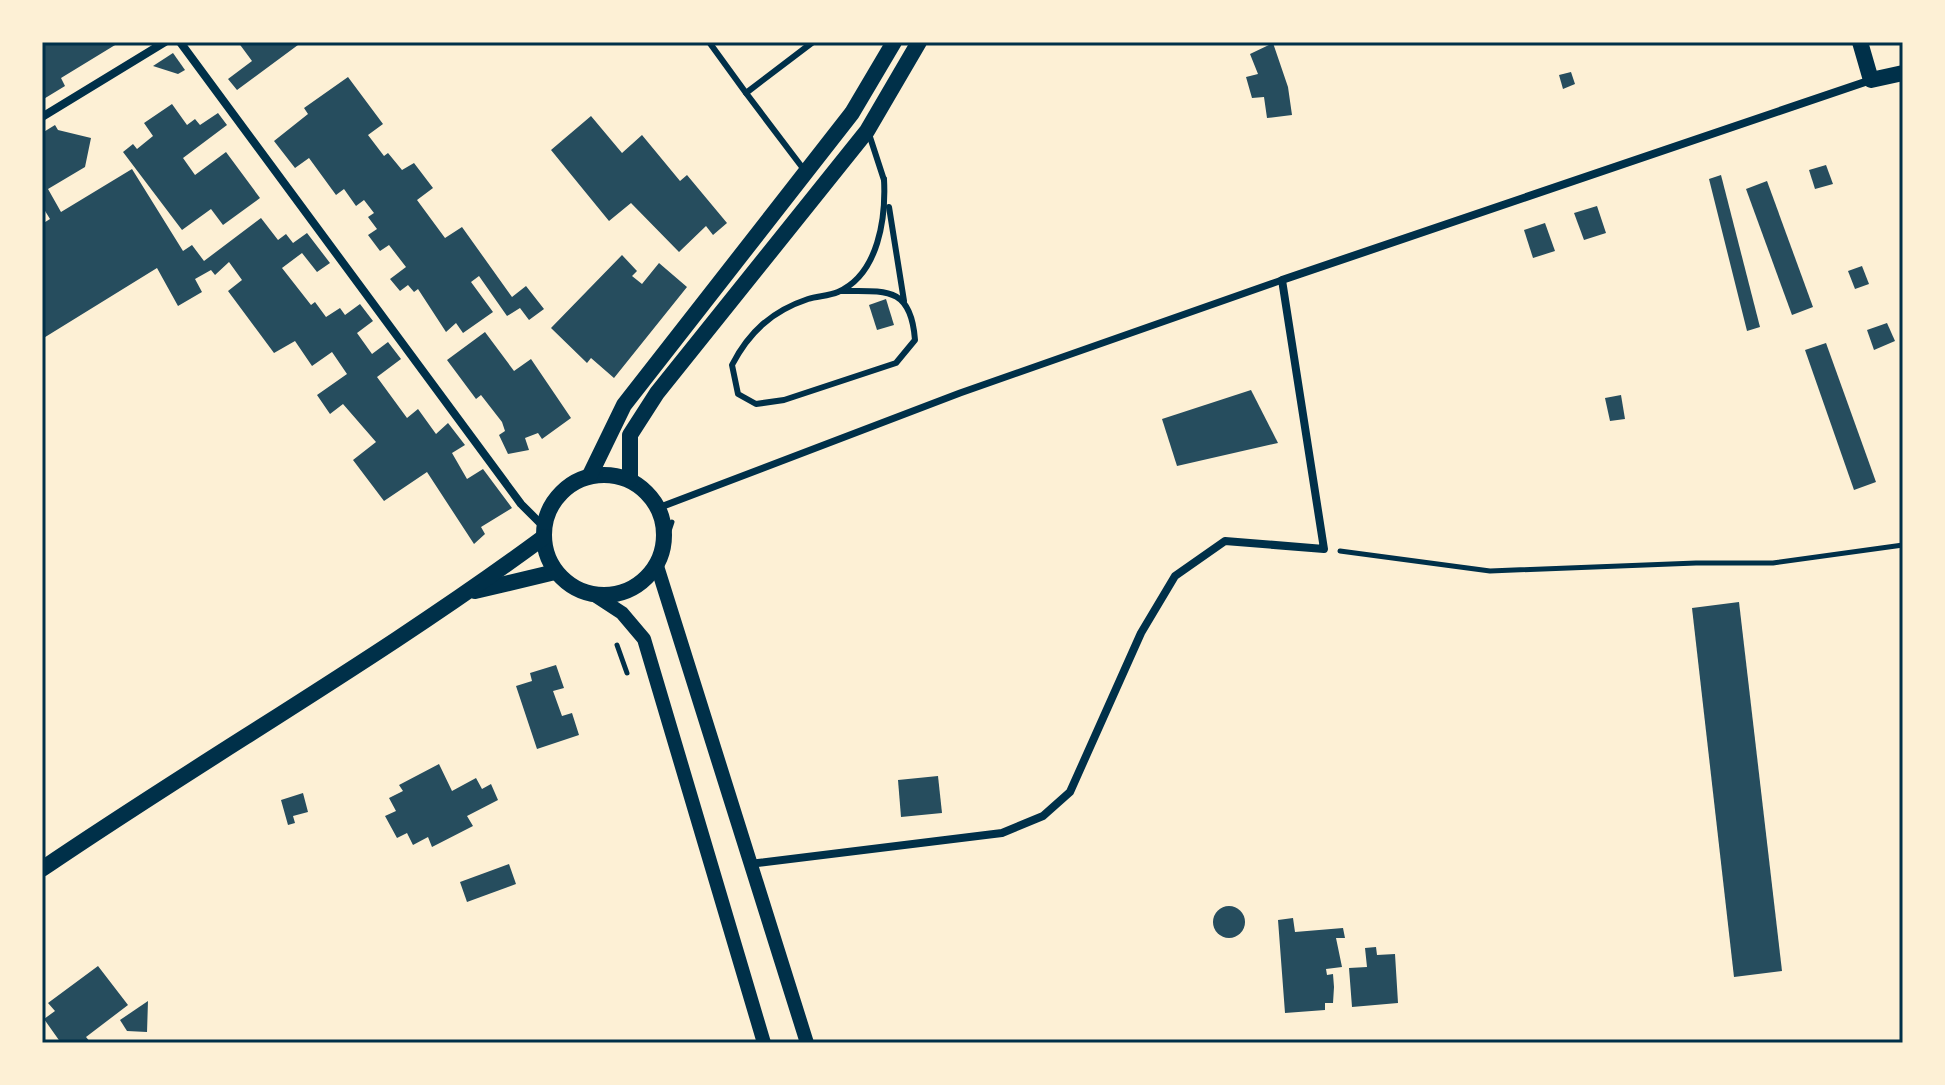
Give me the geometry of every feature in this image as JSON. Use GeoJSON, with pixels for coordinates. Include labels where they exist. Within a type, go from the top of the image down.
{"type":"FeatureCollection","features":[{"type":"Feature","properties":{"kind":"main road"},"geometry":{"type":"LineString","coordinates":[[590,475],[624,405],[852,113],[894,42]]}},
{"type":"Feature","properties":{"kind":"main road"},"geometry":{"type":"LineString","coordinates":[[630,479],[630,435],[657,393],[867,131],[919,42]]}},
{"type":"Feature","properties":{"kind":"main road"},"geometry":{"type":"LineString","coordinates":[[1860,42],[1871,80],[1903,73]]}},
{"type":"Feature","properties":{"kind":"main road"},"geometry":{"type":"LineString","coordinates":[[610,474],[630,479],[647,491],[658,508],[664,537],[657,566],[641,583],[619,594],[596,596],[573,588],[555,572],[545,551],[544,532],[552,504],[568,486],[590,475],[610,474]]}},
{"type":"Feature","properties":{"kind":"main road"},"geometry":{"type":"LineString","coordinates":[[42,869],[149,796],[470,592],[544,532]]}},
{"type":"Feature","properties":{"kind":"main road"},"geometry":{"type":"LineString","coordinates":[[470,592],[555,572]]}},
{"type":"Feature","properties":{"kind":"street"},"geometry":{"type":"LineString","coordinates":[[42,117],[165,42]]}},
{"type":"Feature","properties":{"kind":"street"},"geometry":{"type":"LineString","coordinates":[[180,42],[544,532]]}},
{"type":"Feature","properties":{"kind":"street"},"geometry":{"type":"LineString","coordinates":[[658,508],[960,393],[1871,80]]}},
{"type":"Feature","properties":{"kind":"street"},"geometry":{"type":"LineString","coordinates":[[749,864],[1002,833],[1043,816],[1070,792],[1141,633],[1175,576],[1225,541],[1324,549],[1282,280]]}},
{"type":"Feature","properties":{"kind":"street"},"geometry":{"type":"LineString","coordinates":[[657,566],[807,1043]]}},
{"type":"Feature","properties":{"kind":"street"},"geometry":{"type":"LineString","coordinates":[[596,596],[622,613],[644,639],[764,1043]]}},
{"type":"Feature","properties":{"kind":"lane"},"geometry":{"type":"LineString","coordinates":[[709,42],[805,171]]}},
{"type":"Feature","properties":{"kind":"lane"},"geometry":{"type":"LineString","coordinates":[[746,93],[813,42]]}},
{"type":"Feature","properties":{"kind":"lane"},"geometry":{"type":"LineString","coordinates":[[867,131],[884,179],[904,301],[913,320],[915,340],[896,363],[784,400],[756,404],[738,394],[732,365],[744,341],[784,309],[841,291],[886,291],[904,301]]}},
{"type":"Feature","properties":{"kind":"lane"},"geometry":{"type":"LineString","coordinates":[[841,291],[863,269],[879,241],[886,210],[884,179]]}},
{"type":"Feature","properties":{"kind":"path"},"geometry":{"type":"LineString","coordinates":[[1324,549],[1490,571],[1773,563],[1903,545]]}},
{"type":"Feature","properties":{"kind":"building"},"geometry":{"type":"Polygon","coordinates":[[[42,42],[120,42],[61,78],[65,86],[42,100],[42,42]]]}},
{"type":"Feature","properties":{"kind":"building"},"geometry":{"type":"Polygon","coordinates":[[[238,42],[302,42],[237,90],[228,79],[252,61],[238,42]]]}},
{"type":"Feature","properties":{"kind":"building"},"geometry":{"type":"Polygon","coordinates":[[[1273,43],[1288,87],[1292,115],[1267,118],[1264,97],[1252,98],[1246,77],[1258,74],[1250,54],[1273,43]]]}},
{"type":"Feature","properties":{"kind":"building"},"geometry":{"type":"Polygon","coordinates":[[[173,53],[185,70],[178,74],[153,66],[173,53]]]}},
{"type":"Feature","properties":{"kind":"building"},"geometry":{"type":"Polygon","coordinates":[[[1571,72],[1575,84],[1563,89],[1559,75],[1571,72]]]}},
{"type":"Feature","properties":{"kind":"building"},"geometry":{"type":"Polygon","coordinates":[[[348,77],[383,124],[368,135],[384,156],[388,153],[402,170],[414,163],[433,188],[417,200],[445,238],[462,227],[512,297],[526,286],[544,309],[529,320],[520,308],[507,316],[479,276],[471,282],[493,312],[463,333],[456,323],[446,332],[418,289],[414,292],[408,285],[400,291],[390,279],[406,267],[389,245],[380,251],[368,235],[377,229],[368,217],[374,213],[364,200],[356,206],[344,189],[336,195],[309,158],[295,168],[274,141],[308,114],[304,108],[348,77]]]}},
{"type":"Feature","properties":{"kind":"building"},"geometry":{"type":"Polygon","coordinates":[[[172,104],[187,125],[195,119],[200,125],[218,113],[227,125],[183,158],[195,175],[226,152],[260,198],[223,225],[211,209],[182,230],[123,152],[133,144],[137,149],[153,136],[144,123],[172,104]]]}},
{"type":"Feature","properties":{"kind":"building"},"geometry":{"type":"Polygon","coordinates":[[[591,116],[622,153],[642,135],[680,181],[687,175],[727,223],[713,235],[706,226],[679,252],[631,203],[609,221],[551,150],[591,116]]]}},
{"type":"Feature","properties":{"kind":"building"},"geometry":{"type":"Polygon","coordinates":[[[55,125],[58,130],[91,138],[85,167],[48,189],[61,212],[132,169],[183,251],[192,245],[204,261],[261,218],[278,240],[286,234],[293,243],[307,233],[330,263],[317,272],[302,253],[282,268],[311,305],[315,302],[326,317],[340,308],[345,315],[360,304],[373,321],[357,333],[372,354],[388,342],[401,359],[377,377],[407,418],[418,409],[436,434],[448,423],[465,445],[452,453],[467,479],[483,469],[512,508],[481,527],[485,534],[474,544],[427,472],[384,501],[353,460],[376,442],[343,404],[330,414],[317,395],[347,374],[332,352],[312,366],[295,341],[274,353],[228,291],[242,280],[229,262],[215,275],[211,270],[195,279],[202,292],[178,306],[157,268],[42,339],[42,224],[50,219],[42,206],[42,133],[55,125]]]}},
{"type":"Feature","properties":{"kind":"building"},"geometry":{"type":"Polygon","coordinates":[[[1826,165],[1833,184],[1815,189],[1809,170],[1826,165]]]}},
{"type":"Feature","properties":{"kind":"building"},"geometry":{"type":"Polygon","coordinates":[[[1721,175],[1760,327],[1747,331],[1709,179],[1721,175]]]}},
{"type":"Feature","properties":{"kind":"building"},"geometry":{"type":"Polygon","coordinates":[[[1767,181],[1813,307],[1792,315],[1746,189],[1767,181]]]}},
{"type":"Feature","properties":{"kind":"building"},"geometry":{"type":"Polygon","coordinates":[[[1597,206],[1606,233],[1584,240],[1574,213],[1597,206]]]}},
{"type":"Feature","properties":{"kind":"building"},"geometry":{"type":"Polygon","coordinates":[[[1545,223],[1555,251],[1533,258],[1524,230],[1545,223]]]}},
{"type":"Feature","properties":{"kind":"building"},"geometry":{"type":"Polygon","coordinates":[[[622,255],[637,271],[632,276],[642,284],[659,263],[687,287],[614,378],[591,358],[587,363],[551,328],[622,255]]]}},
{"type":"Feature","properties":{"kind":"building"},"geometry":{"type":"Polygon","coordinates":[[[1862,266],[1869,284],[1855,289],[1848,271],[1862,266]]]}},
{"type":"Feature","properties":{"kind":"building"},"geometry":{"type":"Polygon","coordinates":[[[886,299],[894,325],[877,330],[869,305],[886,299]]]}},
{"type":"Feature","properties":{"kind":"building"},"geometry":{"type":"Polygon","coordinates":[[[1887,323],[1895,341],[1874,350],[1867,330],[1887,323]]]}},
{"type":"Feature","properties":{"kind":"building"},"geometry":{"type":"Polygon","coordinates":[[[485,332],[514,371],[531,359],[571,418],[542,439],[538,433],[525,438],[529,450],[508,454],[499,435],[505,431],[502,422],[481,395],[476,399],[447,360],[485,332]]]}},
{"type":"Feature","properties":{"kind":"building"},"geometry":{"type":"Polygon","coordinates":[[[1826,343],[1876,482],[1854,490],[1805,350],[1826,343]]]}},
{"type":"Feature","properties":{"kind":"building"},"geometry":{"type":"Polygon","coordinates":[[[1251,390],[1278,443],[1177,466],[1162,419],[1251,390]]]}},
{"type":"Feature","properties":{"kind":"building"},"geometry":{"type":"Polygon","coordinates":[[[1621,395],[1625,419],[1610,421],[1605,398],[1621,395]]]}},
{"type":"Feature","properties":{"kind":"building"},"geometry":{"type":"Polygon","coordinates":[[[1739,602],[1782,971],[1734,977],[1692,608],[1739,602]]]}},
{"type":"Feature","properties":{"kind":"building"},"geometry":{"type":"Polygon","coordinates":[[[556,665],[564,688],[553,691],[562,716],[572,713],[579,735],[537,749],[516,686],[532,681],[530,673],[556,665]]]}},
{"type":"Feature","properties":{"kind":"building"},"geometry":{"type":"Polygon","coordinates":[[[439,764],[452,791],[476,778],[482,789],[491,784],[498,800],[467,816],[473,826],[432,847],[428,837],[413,845],[407,833],[397,838],[385,816],[396,811],[389,798],[403,791],[399,785],[439,764]]]}},
{"type":"Feature","properties":{"kind":"building"},"geometry":{"type":"Polygon","coordinates":[[[938,776],[942,813],[901,817],[898,780],[938,776]]]}},
{"type":"Feature","properties":{"kind":"building"},"geometry":{"type":"Polygon","coordinates":[[[303,793],[308,812],[293,816],[295,823],[288,825],[281,800],[303,793]]]}},
{"type":"Feature","properties":{"kind":"building"},"geometry":{"type":"Polygon","coordinates":[[[509,864],[516,884],[467,902],[460,882],[509,864]]]}},
{"type":"Feature","properties":{"kind":"building"},"geometry":{"type":"Polygon","coordinates":[[[1229,906],[1240,911],[1245,922],[1240,933],[1229,938],[1218,933],[1213,922],[1218,911],[1229,906]]]}},
{"type":"Feature","properties":{"kind":"building"},"geometry":{"type":"Polygon","coordinates":[[[1293,918],[1295,932],[1343,928],[1345,938],[1336,938],[1342,967],[1326,969],[1327,975],[1333,974],[1334,987],[1333,1003],[1325,1003],[1325,1010],[1285,1013],[1278,920],[1293,918]]]}},
{"type":"Feature","properties":{"kind":"building"},"geometry":{"type":"Polygon","coordinates":[[[1376,947],[1377,955],[1395,954],[1398,1003],[1352,1007],[1349,968],[1367,967],[1365,948],[1376,947]]]}},
{"type":"Feature","properties":{"kind":"building"},"geometry":{"type":"Polygon","coordinates":[[[98,966],[128,1005],[86,1037],[91,1043],[61,1043],[44,1019],[55,1011],[48,1003],[98,966]]]}},
{"type":"Feature","properties":{"kind":"building"},"geometry":{"type":"Polygon","coordinates":[[[148,1001],[147,1032],[127,1031],[120,1020],[148,1001]]]}}]}
